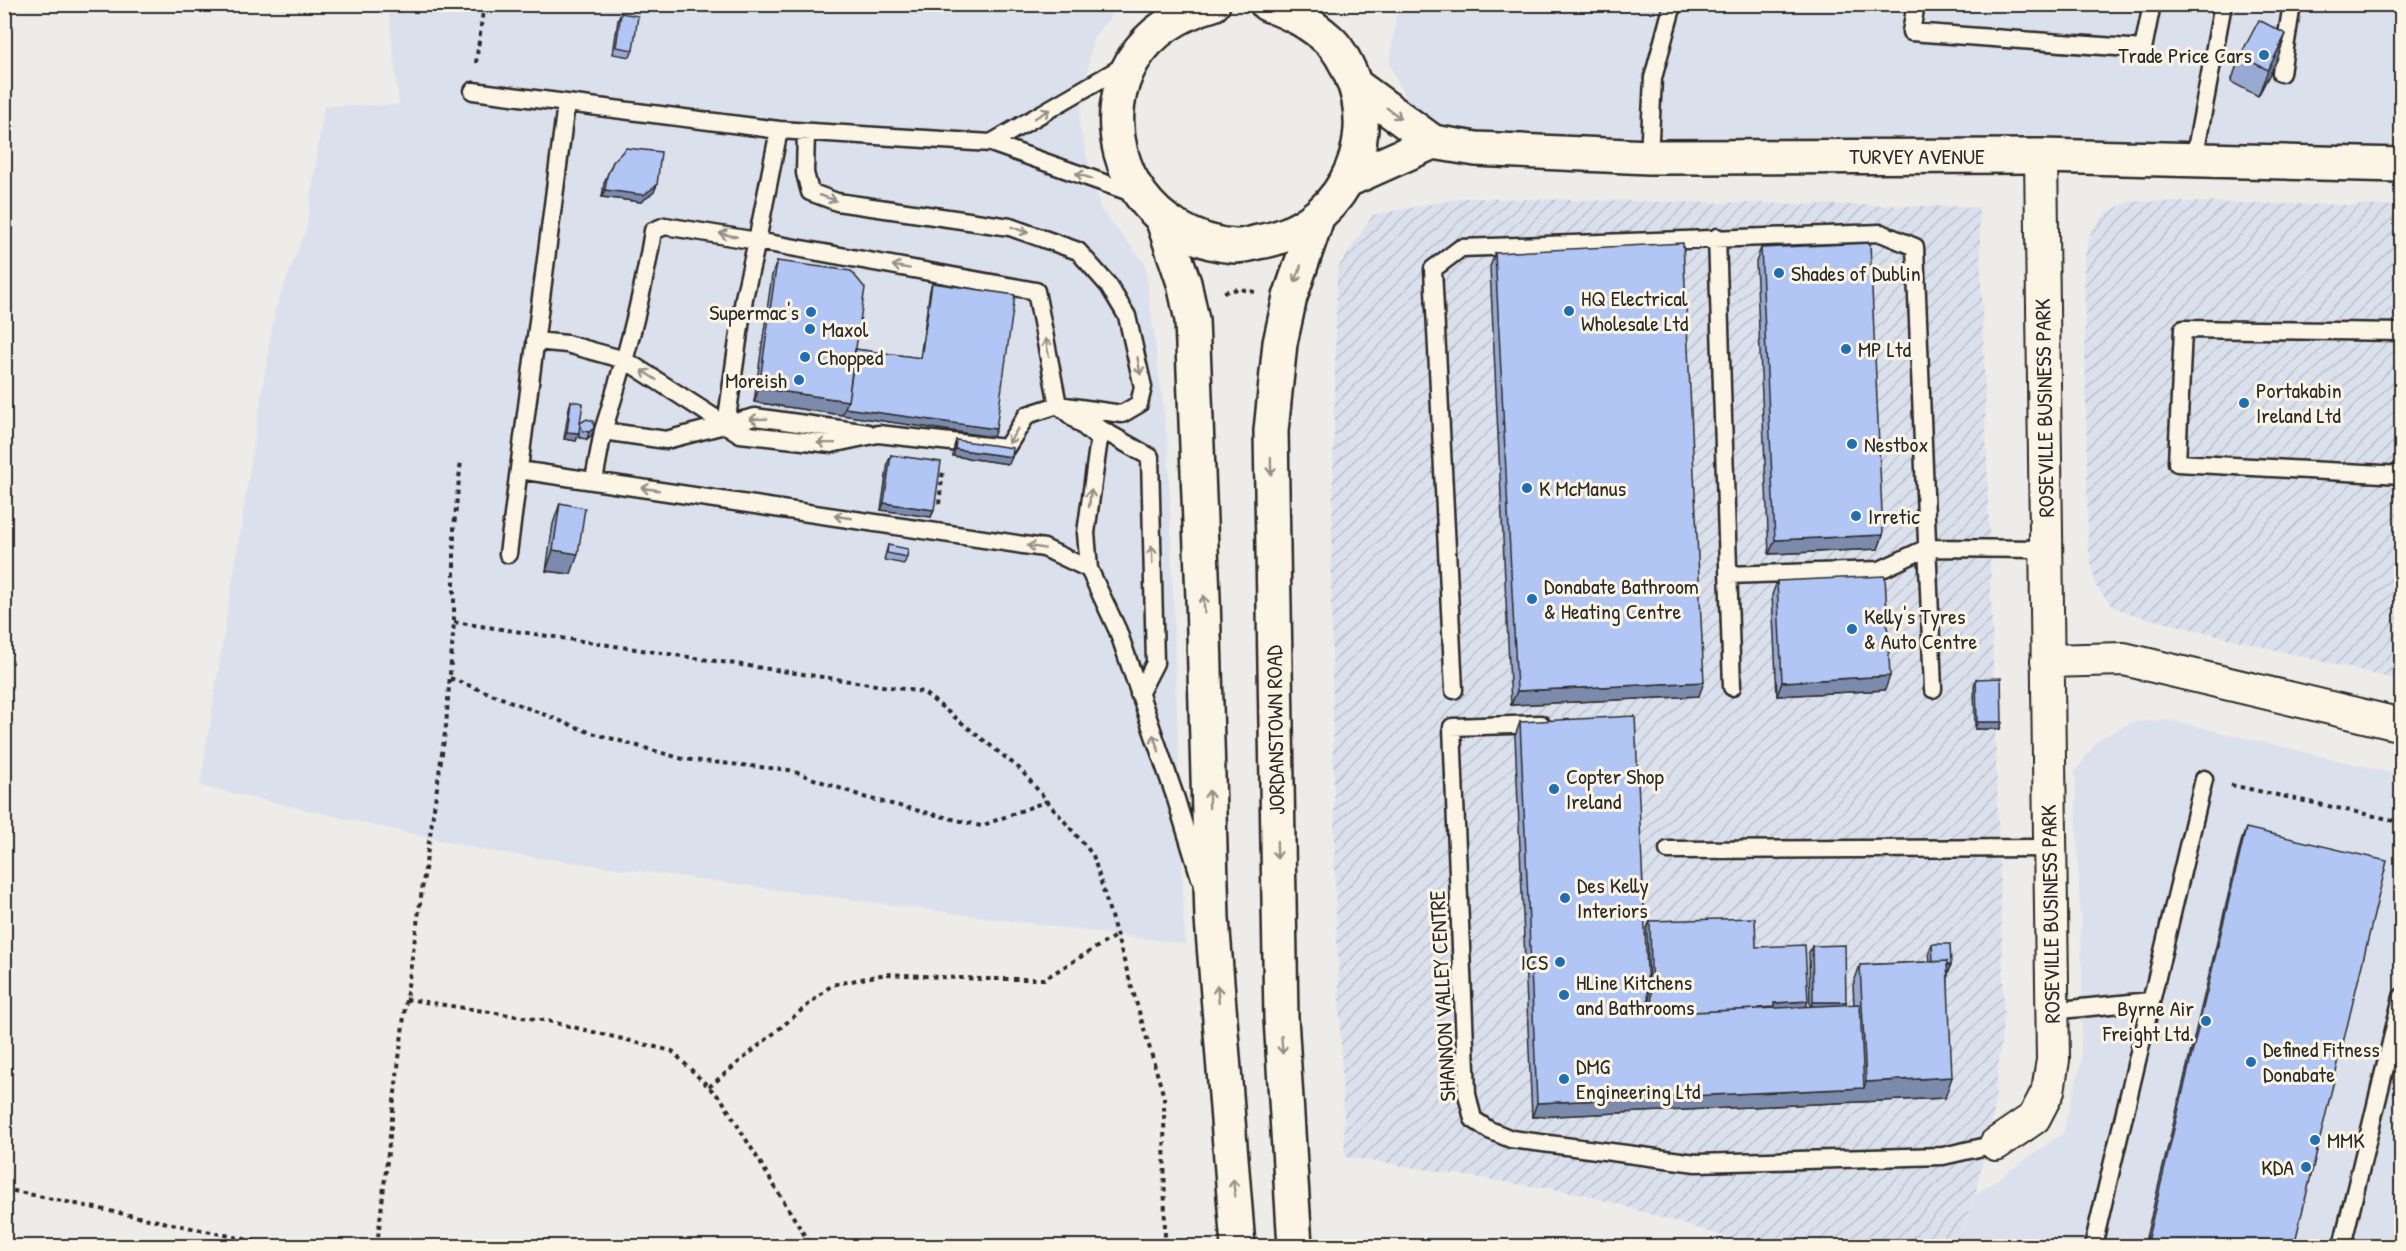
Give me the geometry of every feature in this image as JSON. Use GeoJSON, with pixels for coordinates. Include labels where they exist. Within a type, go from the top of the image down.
{"type":"FeatureCollection","features":[{"type":"Feature","properties":{"kind":"main road"},"geometry":{"type":"LineString","coordinates":[[1213,4],[1167,17],[1133,60],[1119,96],[1116,133],[1123,164],[1150,207],[1188,298],[1192,320],[1212,919],[1238,1246]]}},
{"type":"Feature","properties":{"kind":"main road"},"geometry":{"type":"LineString","coordinates":[[1150,207],[1194,238],[1236,246],[1278,240],[1298,231],[1317,218],[1348,180],[1361,139],[1360,102],[1345,62],[1331,42],[1298,16],[1267,4]]}},
{"type":"Feature","properties":{"kind":"main road"},"geometry":{"type":"LineString","coordinates":[[1321,4],[1331,42]]}},
{"type":"Feature","properties":{"kind":"main road","name":"TURVEY AVENUE"},"geometry":{"type":"LineString","coordinates":[[1355,85],[1433,142],[1476,149],[1649,157],[2041,156],[2402,165]]}},
{"type":"Feature","properties":{"kind":"main road"},"geometry":{"type":"LineString","coordinates":[[1348,180],[1433,142]]}},
{"type":"Feature","properties":{"kind":"main road","name":"JORDANSTOWN ROAD"},"geometry":{"type":"LineString","coordinates":[[1295,1246],[1281,1018],[1271,431],[1280,343],[1290,297],[1317,218]]}},
{"type":"Feature","properties":{"kind":"street","name":"ROSEVILLE BUSINESS PARK"},"geometry":{"type":"LineString","coordinates":[[1996,1144],[2034,1118],[2048,1091],[2053,1060],[2041,156]]}},
{"type":"Feature","properties":{"kind":"street"},"geometry":{"type":"LineString","coordinates":[[2047,661],[2124,659],[2402,725]]}},
{"type":"Feature","properties":{"kind":"lane"},"geometry":{"type":"LineString","coordinates":[[1649,157],[1653,78],[1673,4]]}},
{"type":"Feature","properties":{"kind":"lane"},"geometry":{"type":"LineString","coordinates":[[1916,4],[1911,32],[2143,49],[2152,4]]}},
{"type":"Feature","properties":{"kind":"lane"},"geometry":{"type":"LineString","coordinates":[[2194,160],[2223,4]]}},
{"type":"Feature","properties":{"kind":"lane"},"geometry":{"type":"LineString","coordinates":[[2280,73],[2292,4]]}},
{"type":"Feature","properties":{"kind":"lane"},"geometry":{"type":"LineString","coordinates":[[991,143],[1133,60]]}},
{"type":"Feature","properties":{"kind":"lane"},"geometry":{"type":"LineString","coordinates":[[473,90],[566,104],[779,130],[991,143],[1150,207]]}},
{"type":"Feature","properties":{"kind":"lane"},"geometry":{"type":"LineString","coordinates":[[508,554],[566,104]]}},
{"type":"Feature","properties":{"kind":"lane"},"geometry":{"type":"LineString","coordinates":[[726,425],[744,298],[779,130]]}},
{"type":"Feature","properties":{"kind":"lane"},"geometry":{"type":"LineString","coordinates":[[536,341],[567,344],[625,360],[740,434],[831,444],[878,434],[1006,448],[1027,415],[1058,405],[1122,414],[1139,404],[1143,387],[1128,316],[1109,286],[1078,251],[1010,226],[837,201],[810,192],[805,173],[806,132]]}},
{"type":"Feature","properties":{"kind":"lane"},"geometry":{"type":"LineString","coordinates":[[594,480],[603,431],[644,289],[653,231],[664,226],[1036,291],[1058,405],[1100,440],[1091,483],[1086,532],[1089,568],[1118,631],[1176,799],[1212,919]]}},
{"type":"Feature","properties":{"kind":"lane"},"geometry":{"type":"LineString","coordinates":[[1454,690],[1433,269],[1461,248],[1717,237],[1881,233],[1915,247],[1933,689]]}},
{"type":"Feature","properties":{"kind":"lane"},"geometry":{"type":"LineString","coordinates":[[1717,237],[1732,687]]}},
{"type":"Feature","properties":{"kind":"lane"},"geometry":{"type":"LineString","coordinates":[[2402,332],[2183,329],[2177,463],[2402,475]]}},
{"type":"Feature","properties":{"kind":"lane"},"geometry":{"type":"LineString","coordinates":[[1058,405],[1150,457],[1155,663],[1139,694]]}},
{"type":"Feature","properties":{"kind":"lane"},"geometry":{"type":"LineString","coordinates":[[603,431],[666,440],[726,425]]}},
{"type":"Feature","properties":{"kind":"lane"},"geometry":{"type":"LineString","coordinates":[[519,470],[1044,548],[1089,568]]}},
{"type":"Feature","properties":{"kind":"lane"},"geometry":{"type":"LineString","coordinates":[[1728,574],[1880,570],[1927,548],[2046,549]]}},
{"type":"Feature","properties":{"kind":"lane","name":"SHANNON VALLEY CENTRE"},"geometry":{"type":"LineString","coordinates":[[1554,724],[1452,727],[1467,1094],[1473,1119],[1489,1130],[1511,1139],[1696,1163],[1943,1156],[1996,1144]]}},
{"type":"Feature","properties":{"kind":"lane"},"geometry":{"type":"LineString","coordinates":[[2093,1246],[2204,778]]}},
{"type":"Feature","properties":{"kind":"lane"},"geometry":{"type":"LineString","coordinates":[[1668,850],[2049,848]]}},
{"type":"Feature","properties":{"kind":"lane"},"geometry":{"type":"LineString","coordinates":[[2342,1246],[2402,998]]}},
{"type":"Feature","properties":{"kind":"lane"},"geometry":{"type":"LineString","coordinates":[[2051,1011],[2150,1001]]}},
{"type":"Feature","properties":{"kind":"path"},"geometry":{"type":"LineString","coordinates":[[473,90],[484,4]]}},
{"type":"Feature","properties":{"kind":"path"},"geometry":{"type":"LineString","coordinates":[[1188,298],[1238,289],[1290,297]]}},
{"type":"Feature","properties":{"kind":"path"},"geometry":{"type":"LineString","coordinates":[[935,530],[947,443]]}},
{"type":"Feature","properties":{"kind":"path"},"geometry":{"type":"LineString","coordinates":[[377,1246],[406,999],[446,726],[454,622],[454,526],[461,460]]}},
{"type":"Feature","properties":{"kind":"path"},"geometry":{"type":"LineString","coordinates":[[454,622],[923,692],[1020,769],[1093,855],[1164,1097],[1165,1246]]}},
{"type":"Feature","properties":{"kind":"path"},"geometry":{"type":"LineString","coordinates":[[450,678],[589,732],[683,759],[789,770],[867,798],[981,826],[1047,801]]}},
{"type":"Feature","properties":{"kind":"path"},"geometry":{"type":"LineString","coordinates":[[2204,778],[2402,822]]}},
{"type":"Feature","properties":{"kind":"path"},"geometry":{"type":"LineString","coordinates":[[709,1087],[832,985],[886,974],[980,979],[1044,979],[1117,935]]}},
{"type":"Feature","properties":{"kind":"path"},"geometry":{"type":"LineString","coordinates":[[406,999],[548,1021],[672,1051],[722,1100],[811,1246]]}},
{"type":"Feature","properties":{"kind":"path"},"geometry":{"type":"LineString","coordinates":[[4,1189],[278,1246]]}},
{"type":"Feature","properties":{"kind":"shaded area"},"geometry":{"type":"Polygon","coordinates":[[[388,5],[1120,5],[1093,38],[1079,124],[1101,210],[1145,263],[1168,446],[1185,944],[488,851],[200,786],[275,309],[307,226],[324,106],[399,105],[388,5]]]}},
{"type":"Feature","properties":{"kind":"shaded area"},"geometry":{"type":"Polygon","coordinates":[[[1398,5],[2401,5],[2401,165],[1452,143],[1412,110],[1389,64],[1398,5]]]}},
{"type":"Feature","properties":{"kind":"shaded area"},"geometry":{"type":"Polygon","coordinates":[[[1462,198],[1979,207],[2004,1012],[1994,1110],[1975,1195],[1955,1246],[1756,1246],[1583,1194],[1345,1157],[1335,884],[1331,582],[1337,269],[1373,215],[1462,198]]]}},
{"type":"Feature","properties":{"kind":"shaded area","name":"Portakabin Ireland Ltd"},"geometry":{"type":"Polygon","coordinates":[[[2130,201],[2401,206],[2401,681],[2139,616],[2113,607],[2095,585],[2088,546],[2084,261],[2091,231],[2106,213],[2130,201]]]}},
{"type":"Feature","properties":{"kind":"shaded area"},"geometry":{"type":"Polygon","coordinates":[[[2169,720],[2401,775],[2401,1246],[1955,1246],[1975,1195],[2063,1133],[2081,1063],[2082,973],[2075,772],[2098,740],[2132,722],[2169,720]]]}},
{"type":"Feature","properties":{"kind":"building"},"geometry":{"type":"Polygon","coordinates":[[[621,13],[638,16],[633,50],[616,47],[621,13]]]}},
{"type":"Feature","properties":{"kind":"building"},"geometry":{"type":"Polygon","coordinates":[[[2259,20],[2286,34],[2268,70],[2240,56],[2259,20]]]}},
{"type":"Feature","properties":{"kind":"building"},"geometry":{"type":"Polygon","coordinates":[[[626,148],[661,152],[657,185],[644,195],[605,190],[607,176],[613,162],[626,148]]]}},
{"type":"Feature","properties":{"kind":"building"},"geometry":{"type":"Polygon","coordinates":[[[1683,243],[1704,682],[1517,691],[1495,253],[1683,243]]]}},
{"type":"Feature","properties":{"kind":"building"},"geometry":{"type":"Polygon","coordinates":[[[1870,243],[1883,535],[1775,540],[1761,248],[1870,243]]]}},
{"type":"Feature","properties":{"kind":"building","name":"Maxol"},"geometry":{"type":"Polygon","coordinates":[[[777,261],[851,271],[865,288],[848,401],[759,388],[777,261]]]}},
{"type":"Feature","properties":{"kind":"building"},"geometry":{"type":"Polygon","coordinates":[[[932,283],[1015,295],[996,429],[845,408],[855,349],[921,358],[932,283]]]}},
{"type":"Feature","properties":{"kind":"building"},"geometry":{"type":"Polygon","coordinates":[[[571,401],[583,403],[580,423],[587,419],[593,421],[594,428],[589,432],[583,431],[580,424],[579,433],[567,432],[571,401]]]}},
{"type":"Feature","properties":{"kind":"building"},"geometry":{"type":"Polygon","coordinates":[[[956,440],[1013,448],[1012,457],[955,449],[956,440]]]}},
{"type":"Feature","properties":{"kind":"building"},"geometry":{"type":"Polygon","coordinates":[[[891,455],[941,462],[934,510],[884,503],[891,455]]]}},
{"type":"Feature","properties":{"kind":"building"},"geometry":{"type":"Polygon","coordinates":[[[560,503],[585,508],[578,554],[553,550],[560,503]]]}},
{"type":"Feature","properties":{"kind":"building"},"geometry":{"type":"Polygon","coordinates":[[[888,545],[908,549],[907,557],[887,553],[888,545]]]}},
{"type":"Feature","properties":{"kind":"building"},"geometry":{"type":"Polygon","coordinates":[[[1885,576],[1890,676],[1782,682],[1777,581],[1885,576]]]}},
{"type":"Feature","properties":{"kind":"building"},"geometry":{"type":"Polygon","coordinates":[[[2001,678],[2002,722],[1977,722],[1976,679],[2001,678]]]}},
{"type":"Feature","properties":{"kind":"building"},"geometry":{"type":"Polygon","coordinates":[[[1635,716],[1649,1014],[1860,1004],[1864,1088],[1537,1103],[1520,722],[1635,716]]]}},
{"type":"Feature","properties":{"kind":"building"},"geometry":{"type":"Polygon","coordinates":[[[2246,828],[2387,861],[2294,1246],[2146,1246],[2246,828]]]}},
{"type":"Feature","properties":{"kind":"building"},"geometry":{"type":"Polygon","coordinates":[[[1755,918],[1756,947],[1805,945],[1808,1001],[1774,1003],[1774,1007],[1758,1009],[1652,1014],[1650,921],[1755,918]]]}},
{"type":"Feature","properties":{"kind":"building"},"geometry":{"type":"Polygon","coordinates":[[[1932,944],[1950,944],[1951,965],[1947,965],[1947,961],[1933,962],[1932,944]]]}},
{"type":"Feature","properties":{"kind":"building"},"geometry":{"type":"Polygon","coordinates":[[[1845,945],[1846,1002],[1813,1002],[1812,946],[1845,945]]]}},
{"type":"Feature","properties":{"kind":"building"},"geometry":{"type":"Polygon","coordinates":[[[1947,961],[1952,1077],[1866,1082],[1860,965],[1947,961]]]}},
{"type":"Feature","properties":{"kind":"place","name":"Trade Price Cars"},"geometry":{"type":"Point","coordinates":[2264,55]}},
{"type":"Feature","properties":{"kind":"place","name":"Shades of Dublin"},"geometry":{"type":"Point","coordinates":[1779,273]}},
{"type":"Feature","properties":{"kind":"place","name":"HQ Electrical Wholesale Ltd"},"geometry":{"type":"Point","coordinates":[1569,311]}},
{"type":"Feature","properties":{"kind":"place","name":"Supermac's"},"geometry":{"type":"Point","coordinates":[811,312]}},
{"type":"Feature","properties":{"kind":"place","name":"Maxol"},"geometry":{"type":"Point","coordinates":[810,329]}},
{"type":"Feature","properties":{"kind":"place","name":"MP Ltd"},"geometry":{"type":"Point","coordinates":[1846,349]}},
{"type":"Feature","properties":{"kind":"place","name":"Chopped"},"geometry":{"type":"Point","coordinates":[805,357]}},
{"type":"Feature","properties":{"kind":"place","name":"Moreish"},"geometry":{"type":"Point","coordinates":[799,380]}},
{"type":"Feature","properties":{"kind":"place","name":"Portakabin Ireland Ltd"},"geometry":{"type":"Point","coordinates":[2244,403]}},
{"type":"Feature","properties":{"kind":"place","name":"Nestbox"},"geometry":{"type":"Point","coordinates":[1852,444]}},
{"type":"Feature","properties":{"kind":"place","name":"K McManus"},"geometry":{"type":"Point","coordinates":[1527,488]}},
{"type":"Feature","properties":{"kind":"place","name":"Irretic"},"geometry":{"type":"Point","coordinates":[1856,516]}},
{"type":"Feature","properties":{"kind":"place","name":"Donabate Bathroom & Heating Centre"},"geometry":{"type":"Point","coordinates":[1532,599]}},
{"type":"Feature","properties":{"kind":"place","name":"Kelly's Tyres & Auto Centre"},"geometry":{"type":"Point","coordinates":[1852,629]}},
{"type":"Feature","properties":{"kind":"place","name":"Copter Shop Ireland"},"geometry":{"type":"Point","coordinates":[1554,789]}},
{"type":"Feature","properties":{"kind":"place","name":"Des Kelly Interiors"},"geometry":{"type":"Point","coordinates":[1565,898]}},
{"type":"Feature","properties":{"kind":"place","name":"ICS"},"geometry":{"type":"Point","coordinates":[1560,962]}},
{"type":"Feature","properties":{"kind":"place","name":"HLine Kitchens and Bathrooms"},"geometry":{"type":"Point","coordinates":[1564,995]}},
{"type":"Feature","properties":{"kind":"place","name":"Byrne Air Freight Ltd."},"geometry":{"type":"Point","coordinates":[2206,1021]}},
{"type":"Feature","properties":{"kind":"place","name":"Defined Fitness Donabate"},"geometry":{"type":"Point","coordinates":[2251,1062]}},
{"type":"Feature","properties":{"kind":"place","name":"DMG Engineering Ltd"},"geometry":{"type":"Point","coordinates":[1564,1079]}},
{"type":"Feature","properties":{"kind":"place","name":"MMK"},"geometry":{"type":"Point","coordinates":[2315,1140]}},
{"type":"Feature","properties":{"kind":"place","name":"KDA"},"geometry":{"type":"Point","coordinates":[2306,1167]}}]}
